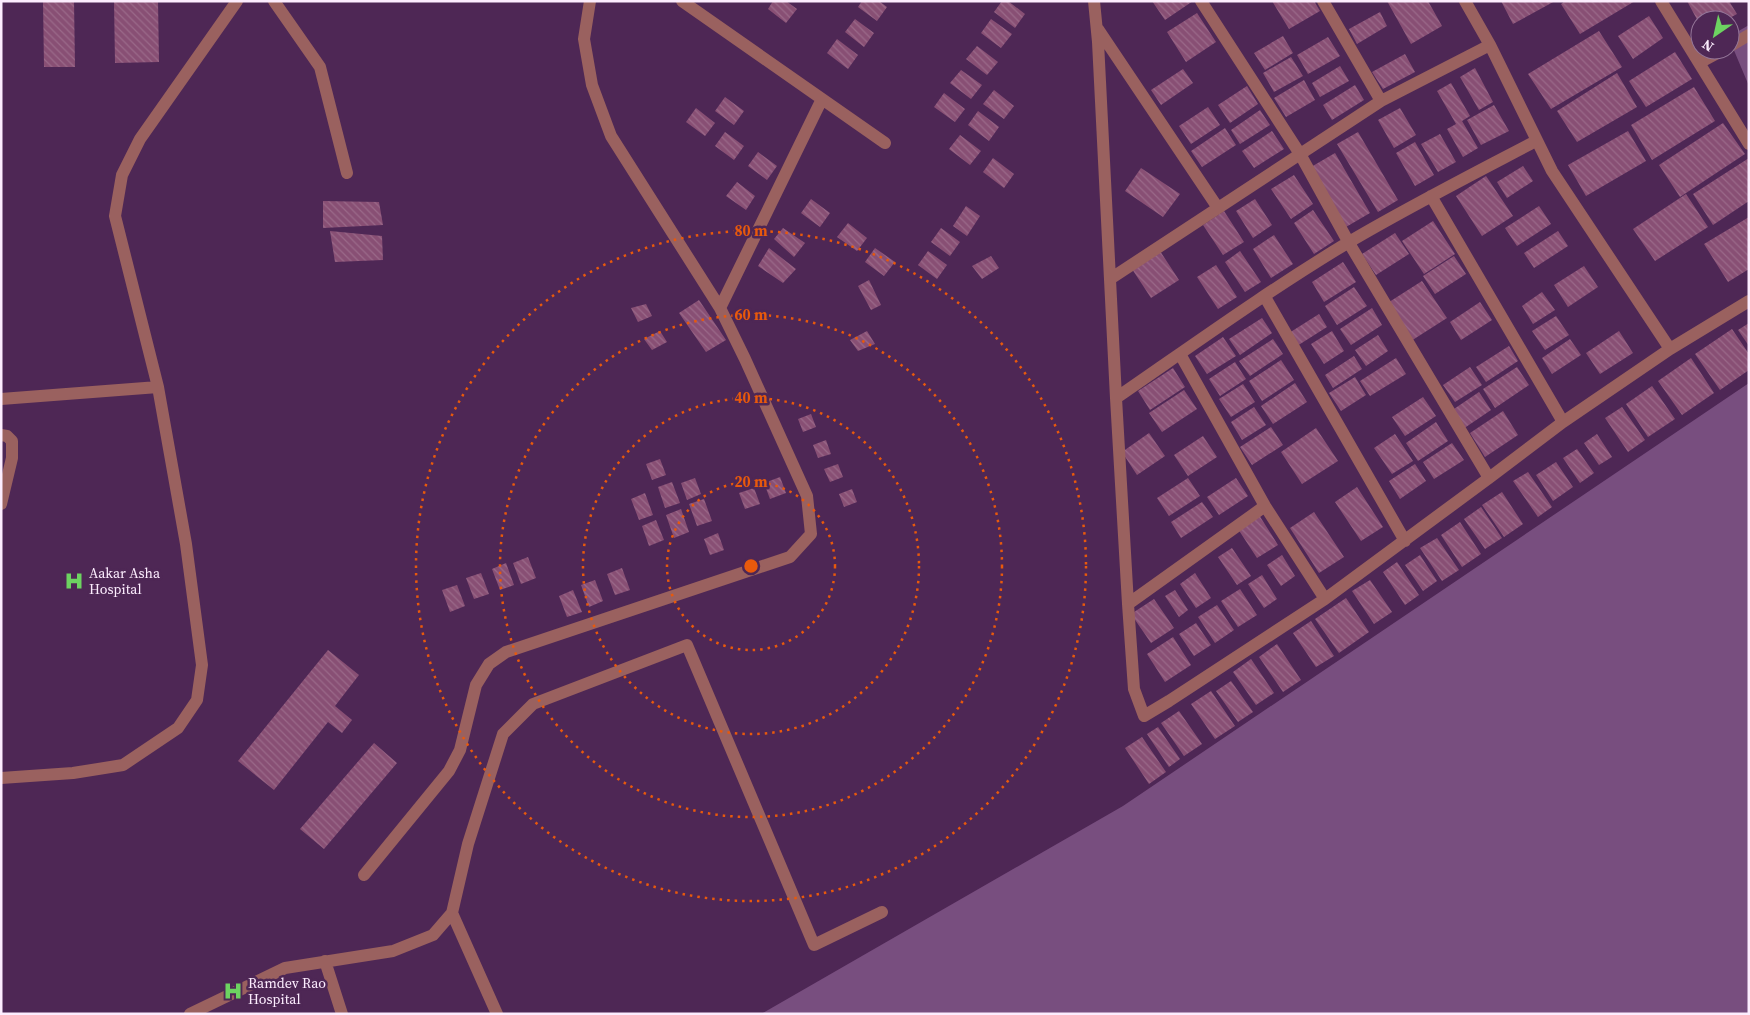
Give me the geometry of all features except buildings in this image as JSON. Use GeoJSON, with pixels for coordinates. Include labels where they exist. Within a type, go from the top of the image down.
{"type":"FeatureCollection","features":[{"type":"Feature","properties":{"kind":"street"},"geometry":{"type":"LineString","coordinates":[[1,778],[73,773],[123,765],[178,728],[197,700],[202,665],[186,544],[158,387],[114,216],[122,176],[140,139],[237,1]]}},
{"type":"Feature","properties":{"kind":"street"},"geometry":{"type":"LineString","coordinates":[[274,1],[320,67],[347,174]]}},
{"type":"Feature","properties":{"kind":"street"},"geometry":{"type":"LineString","coordinates":[[364,876],[449,771],[460,750],[476,685],[489,664],[506,652],[790,557],[811,534],[807,496],[720,308],[611,136],[592,85],[584,39],[590,1]]}},
{"type":"Feature","properties":{"kind":"street"},"geometry":{"type":"LineString","coordinates":[[1094,1],[1128,604],[1134,689],[1144,716],[1325,599],[1562,422],[1670,349],[1749,301]]}},
{"type":"Feature","properties":{"kind":"street"},"geometry":{"type":"LineString","coordinates":[[1201,1],[1300,154],[1349,243],[1489,478]]}},
{"type":"Feature","properties":{"kind":"street"},"geometry":{"type":"LineString","coordinates":[[1323,1],[1381,101]]}},
{"type":"Feature","properties":{"kind":"street"},"geometry":{"type":"LineString","coordinates":[[1464,1],[1490,45],[1552,171],[1670,349]]}},
{"type":"Feature","properties":{"kind":"street"},"geometry":{"type":"LineString","coordinates":[[1661,1],[1749,144]]}},
{"type":"Feature","properties":{"kind":"street"},"geometry":{"type":"LineString","coordinates":[[691,4],[885,143]]}},
{"type":"Feature","properties":{"kind":"street"},"geometry":{"type":"LineString","coordinates":[[1096,26],[1218,208]]}},
{"type":"Feature","properties":{"kind":"street"},"geometry":{"type":"LineString","coordinates":[[1110,279],[1381,101],[1490,45]]}},
{"type":"Feature","properties":{"kind":"street"},"geometry":{"type":"LineString","coordinates":[[1700,64],[1707,60]]}},
{"type":"Feature","properties":{"kind":"street"},"geometry":{"type":"LineString","coordinates":[[720,308],[822,99]]}},
{"type":"Feature","properties":{"kind":"street"},"geometry":{"type":"LineString","coordinates":[[1116,398],[1264,297],[1349,243],[1431,196],[1536,140]]}},
{"type":"Feature","properties":{"kind":"street"},"geometry":{"type":"LineString","coordinates":[[1431,196],[1562,422]]}},
{"type":"Feature","properties":{"kind":"street"},"geometry":{"type":"LineString","coordinates":[[1264,297],[1405,541]]}},
{"type":"Feature","properties":{"kind":"street"},"geometry":{"type":"LineString","coordinates":[[1180,354],[1265,506],[1325,599]]}},
{"type":"Feature","properties":{"kind":"street"},"geometry":{"type":"LineString","coordinates":[[1,399],[158,387]]}},
{"type":"Feature","properties":{"kind":"street"},"geometry":{"type":"LineString","coordinates":[[1,435],[7,436],[12,441],[12,458],[1,504]]}},
{"type":"Feature","properties":{"kind":"street"},"geometry":{"type":"LineString","coordinates":[[1128,604],[1265,506]]}},
{"type":"Feature","properties":{"kind":"street"},"geometry":{"type":"LineString","coordinates":[[190,1014],[285,968],[393,951],[433,935],[452,913],[468,844],[504,734],[533,704],[687,645],[814,945],[882,912]]}},
{"type":"Feature","properties":{"kind":"street"},"geometry":{"type":"LineString","coordinates":[[452,913],[497,1014]]}},
{"type":"Feature","properties":{"kind":"street"},"geometry":{"type":"LineString","coordinates":[[325,961],[342,1014]]}},
{"type":"Feature","properties":{"kind":"shaded area"},"geometry":{"type":"Polygon","coordinates":[[[1749,25],[1749,86],[1738,60],[1740,60],[1740,30],[1749,25]]]}},
{"type":"Feature","properties":{"kind":"shaded area"},"geometry":{"type":"Polygon","coordinates":[[[1749,383],[1749,1014],[761,1014],[1123,806],[1749,383]]]}},
{"type":"Feature","properties":{"kind":"place","name":"Aakar Asha Hospital"},"geometry":{"type":"Point","coordinates":[74,581]}},
{"type":"Feature","properties":{"kind":"place","name":"Ramdev Rao Hospital"},"geometry":{"type":"Point","coordinates":[233,991]}}]}
